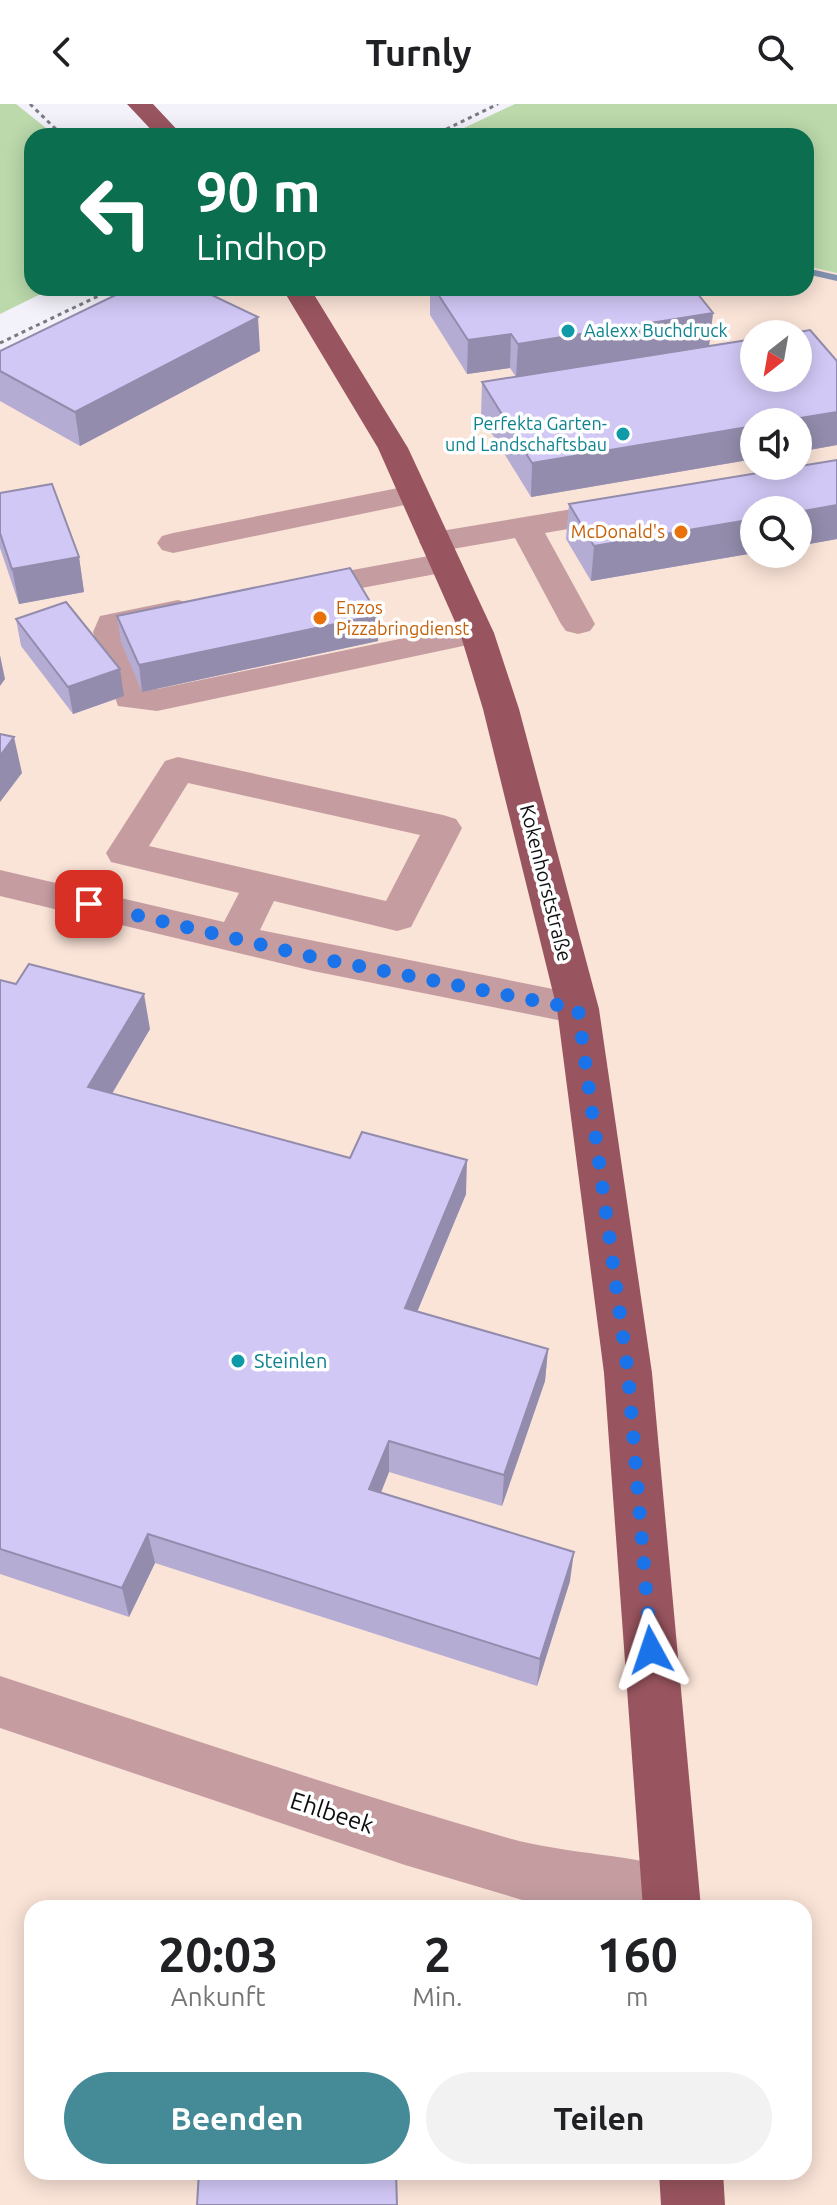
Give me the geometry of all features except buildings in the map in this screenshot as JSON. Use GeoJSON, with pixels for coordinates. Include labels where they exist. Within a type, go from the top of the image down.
{"type":"FeatureCollection","features":[{"type":"Feature","properties":{"kind":"main road"},"geometry":{"type":"LineString","coordinates":[[139,104],[163,128]]}},
{"type":"Feature","properties":{"kind":"main road","name":"Kokenhorststraße"},"geometry":{"type":"LineString","coordinates":[[301,296],[368,404],[477,633],[501,709],[578,1009],[628,1373],[672,1900]]}},
{"type":"Feature","properties":{"kind":"main road"},"geometry":{"type":"LineString","coordinates":[[691,2180],[693,2205]]}},
{"type":"Feature","properties":{"kind":"street"},"geometry":{"type":"LineString","coordinates":[[173,543],[413,494]]}},
{"type":"Feature","properties":{"kind":"street"},"geometry":{"type":"LineString","coordinates":[[261,596],[440,552],[525,527],[650,506]]}},
{"type":"Feature","properties":{"kind":"street"},"geometry":{"type":"LineString","coordinates":[[525,527],[578,624]]}},
{"type":"Feature","properties":{"kind":"street"},"geometry":{"type":"LineString","coordinates":[[214,604],[112,623],[110,632],[131,698],[157,700],[477,633]]}},
{"type":"Feature","properties":{"kind":"street"},"geometry":{"type":"LineString","coordinates":[[178,769],[443,828],[397,917],[262,885],[125,853],[178,769]]}},
{"type":"Feature","properties":{"kind":"street"},"geometry":{"type":"LineString","coordinates":[[0,883],[236,939],[578,1009]]}},
{"type":"Feature","properties":{"kind":"street"},"geometry":{"type":"LineString","coordinates":[[236,939],[262,885]]}},
{"type":"Feature","properties":{"kind":"street","name":"Ehlbeek"},"geometry":{"type":"LineString","coordinates":[[0,1702],[405,1837],[549,1879],[661,1900]]}},
{"type":"Feature","properties":{"kind":"path"},"geometry":{"type":"LineString","coordinates":[[30,104],[55,128]]}},
{"type":"Feature","properties":{"kind":"path"},"geometry":{"type":"LineString","coordinates":[[448,128],[498,104]]}},
{"type":"Feature","properties":{"kind":"path"},"geometry":{"type":"LineString","coordinates":[[0,343],[98,296]]}},
{"type":"Feature","properties":{"kind":"shaded area"},"geometry":{"type":"Polygon","coordinates":[[[814,268],[837,273],[837,2205],[0,2205],[0,356],[121,296],[814,296],[814,268]]]}},
{"type":"Feature","properties":{"kind":"green space"},"geometry":{"type":"Polygon","coordinates":[[[0,104],[16,104],[46,128],[24,128],[24,296],[37,296],[0,314],[0,104]]]}},
{"type":"Feature","properties":{"kind":"green space"},"geometry":{"type":"Polygon","coordinates":[[[515,104],[837,104],[837,273],[814,268],[814,128],[464,128],[515,104]]]}},
{"type":"Feature","properties":{"kind":"waterway"},"geometry":{"type":"LineString","coordinates":[[814,273],[837,278]]}},
{"type":"Feature","properties":{"kind":"place","name":"Aalexx Buchdruck"},"geometry":{"type":"Point","coordinates":[568,331]}},
{"type":"Feature","properties":{"kind":"place","name":"Perfekta Garten- und Landschaftsbau"},"geometry":{"type":"Point","coordinates":[623,434]}},
{"type":"Feature","properties":{"kind":"place","name":"McDonald's"},"geometry":{"type":"Point","coordinates":[681,532]}},
{"type":"Feature","properties":{"kind":"place","name":"Enzos Pizzabringdienst"},"geometry":{"type":"Point","coordinates":[320,618]}},
{"type":"Feature","properties":{"kind":"place","name":"Steinlen"},"geometry":{"type":"Point","coordinates":[238,1361]}},
{"type":"Feature","properties":{"kind":"route"},"geometry":{"type":"LineString","coordinates":[[89,904],[313,957],[578,1009],[628,1373],[651,1650]]}}]}
